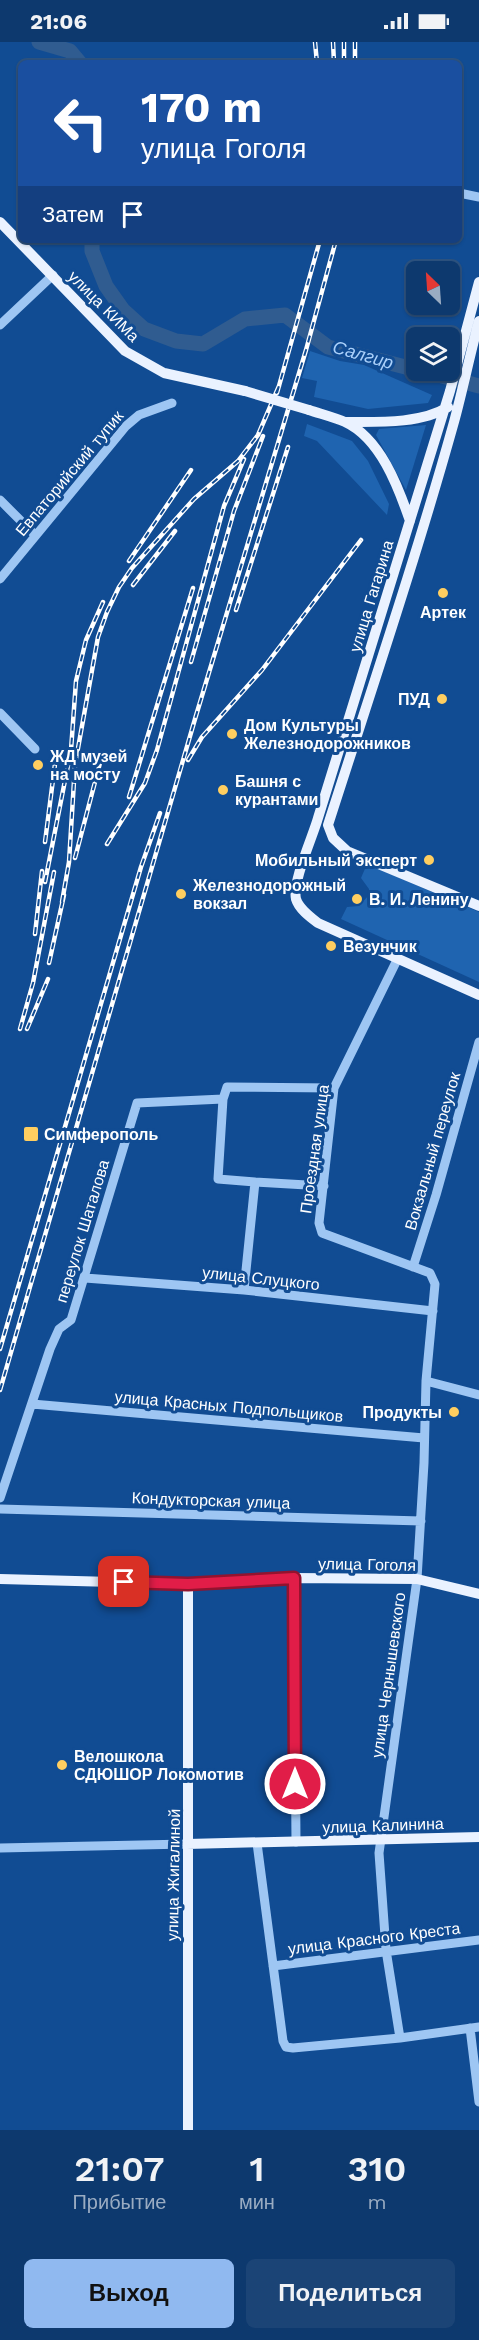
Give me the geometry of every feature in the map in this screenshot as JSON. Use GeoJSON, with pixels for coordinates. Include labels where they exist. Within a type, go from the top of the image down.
{"type":"FeatureCollection","features":[{"type":"Feature","properties":{"kind":"main road","name":"улица КИМа"},"geometry":{"type":"LineString","coordinates":[[0,222],[18,240]]}},
{"type":"Feature","properties":{"kind":"main road","name":"улица КИМа"},"geometry":{"type":"LineString","coordinates":[[21,243],[125,351],[144,363],[164,373],[245,391],[345,422]]}},
{"type":"Feature","properties":{"kind":"main road","name":"улица Гагарина"},"geometry":{"type":"LineString","coordinates":[[479,282],[463,364],[454,396],[454,420],[371,696],[328,825],[330,834],[347,851],[479,906]]}},
{"type":"Feature","properties":{"kind":"main road","name":"улица Гагарина"},"geometry":{"type":"LineString","coordinates":[[463,364],[479,321]]}},
{"type":"Feature","properties":{"kind":"main road","name":"улица Гагарина"},"geometry":{"type":"LineString","coordinates":[[397,960],[330,929],[307,915],[296,900],[298,879],[444,410],[454,396]]}},
{"type":"Feature","properties":{"kind":"main road"},"geometry":{"type":"LineString","coordinates":[[345,422],[395,421],[428,416],[444,410]]}},
{"type":"Feature","properties":{"kind":"main road"},"geometry":{"type":"LineString","coordinates":[[345,422],[376,448],[410,518],[418,544]]}},
{"type":"Feature","properties":{"kind":"main road"},"geometry":{"type":"LineString","coordinates":[[397,960],[479,995]]}},
{"type":"Feature","properties":{"kind":"main road","name":"улица Гоголя"},"geometry":{"type":"LineString","coordinates":[[0,1579],[188,1584],[294,1578],[417,1579],[479,1594]]}},
{"type":"Feature","properties":{"kind":"main road","name":"улица Жигалиной"},"geometry":{"type":"LineString","coordinates":[[188,1584],[188,2130]]}},
{"type":"Feature","properties":{"kind":"main road","name":"улица Калинина"},"geometry":{"type":"LineString","coordinates":[[187,1844],[479,1837]]}},
{"type":"Feature","properties":{"kind":"street"},"geometry":{"type":"LineString","coordinates":[[462,194],[479,197]]}},
{"type":"Feature","properties":{"kind":"street"},"geometry":{"type":"LineString","coordinates":[[0,325],[53,275]]}},
{"type":"Feature","properties":{"kind":"street","name":"Евпаторийский тупик"},"geometry":{"type":"LineString","coordinates":[[0,579],[126,426],[139,415],[172,403]]}},
{"type":"Feature","properties":{"kind":"street"},"geometry":{"type":"LineString","coordinates":[[0,500],[35,535]]}},
{"type":"Feature","properties":{"kind":"street"},"geometry":{"type":"LineString","coordinates":[[0,713],[35,749]]}},
{"type":"Feature","properties":{"kind":"street","name":"Проездная улица"},"geometry":{"type":"LineString","coordinates":[[397,960],[334,1088],[319,1223],[322,1233],[430,1273],[434,1279]]}},
{"type":"Feature","properties":{"kind":"street","name":"Вокзальный переулок"},"geometry":{"type":"LineString","coordinates":[[413,1267],[436,1195],[479,1042]]}},
{"type":"Feature","properties":{"kind":"street"},"geometry":{"type":"LineString","coordinates":[[324,1186],[218,1179],[224,1099],[227,1087],[334,1088]]}},
{"type":"Feature","properties":{"kind":"street","name":"переулок Шаталова"},"geometry":{"type":"LineString","coordinates":[[0,1497],[50,1349],[59,1329],[71,1320],[137,1103],[224,1099]]}},
{"type":"Feature","properties":{"kind":"street"},"geometry":{"type":"LineString","coordinates":[[244,1290],[255,1182]]}},
{"type":"Feature","properties":{"kind":"street","name":"улица Слуцкого"},"geometry":{"type":"LineString","coordinates":[[85,1278],[244,1290],[433,1311]]}},
{"type":"Feature","properties":{"kind":"street","name":"улица Чернышевского"},"geometry":{"type":"LineString","coordinates":[[399,2038],[387,1950],[379,1853],[417,1579],[426,1381],[434,1279]]}},
{"type":"Feature","properties":{"kind":"street"},"geometry":{"type":"LineString","coordinates":[[426,1381],[479,1395]]}},
{"type":"Feature","properties":{"kind":"street","name":"улица Красных Подпольщиков"},"geometry":{"type":"LineString","coordinates":[[32,1404],[424,1438]]}},
{"type":"Feature","properties":{"kind":"street","name":"Кондукторская улица"},"geometry":{"type":"LineString","coordinates":[[0,1509],[421,1521]]}},
{"type":"Feature","properties":{"kind":"street"},"geometry":{"type":"LineString","coordinates":[[294,1578],[296,1842]]}},
{"type":"Feature","properties":{"kind":"street"},"geometry":{"type":"LineString","coordinates":[[257,1843],[282,2041],[286,2047],[399,2038],[475,2028],[479,2102]]}},
{"type":"Feature","properties":{"kind":"street","name":"улица Калинина"},"geometry":{"type":"LineString","coordinates":[[0,1848],[187,1844]]}},
{"type":"Feature","properties":{"kind":"street","name":"улица Красного Креста"},"geometry":{"type":"LineString","coordinates":[[273,1966],[479,1940]]}},
{"type":"Feature","properties":{"kind":"shaded area"},"geometry":{"type":"Polygon","coordinates":[[[310,351],[340,361],[364,365],[432,395],[428,403],[368,409],[314,397],[317,381],[302,378],[310,351]]]}},
{"type":"Feature","properties":{"kind":"shaded area"},"geometry":{"type":"Polygon","coordinates":[[[307,424],[352,441],[368,461],[389,504],[387,515],[317,441],[304,436],[307,424]]]}},
{"type":"Feature","properties":{"kind":"shaded area"},"geometry":{"type":"Polygon","coordinates":[[[426,425],[406,490],[376,435],[379,429],[426,425]]]}},
{"type":"Feature","properties":{"kind":"shaded area"},"geometry":{"type":"Polygon","coordinates":[[[367,864],[479,912],[479,982],[341,919],[347,907],[359,906],[369,895],[369,889],[361,878],[367,864]]]}},
{"type":"Feature","properties":{"kind":"waterway","name":"Салгир"},"geometry":{"type":"LineString","coordinates":[[39,42],[70,51],[78,60]]}},
{"type":"Feature","properties":{"kind":"waterway","name":"Салгир"},"geometry":{"type":"LineString","coordinates":[[92,243],[92,251],[106,286],[123,310],[144,329],[176,341],[203,344],[245,319],[285,315],[328,347],[406,367]]}},
{"type":"Feature","properties":{"kind":"waterway","name":"Салгир"},"geometry":{"type":"LineString","coordinates":[[460,381],[479,386]]}},
{"type":"Feature","properties":{"kind":"railway"},"geometry":{"type":"LineString","coordinates":[[315,42],[317,60]]}},
{"type":"Feature","properties":{"kind":"railway"},"geometry":{"type":"LineString","coordinates":[[333,42],[334,60]]}},
{"type":"Feature","properties":{"kind":"railway"},"geometry":{"type":"LineString","coordinates":[[344,42],[344,60]]}},
{"type":"Feature","properties":{"kind":"railway"},"geometry":{"type":"LineString","coordinates":[[355,42],[355,60]]}},
{"type":"Feature","properties":{"kind":"railway"},"geometry":{"type":"LineString","coordinates":[[277,393],[319,243]]}},
{"type":"Feature","properties":{"kind":"railway"},"geometry":{"type":"LineString","coordinates":[[0,1390],[195,719],[306,350],[335,243]]}},
{"type":"Feature","properties":{"kind":"railway"},"geometry":{"type":"LineString","coordinates":[[62,902],[69,862],[75,765],[98,637],[107,612],[119,587],[132,568],[194,499],[238,461],[258,435],[279,386]]}},
{"type":"Feature","properties":{"kind":"railway"},"geometry":{"type":"LineString","coordinates":[[191,662],[234,511],[263,436]]}},
{"type":"Feature","properties":{"kind":"railway"},"geometry":{"type":"LineString","coordinates":[[236,610],[288,447]]}},
{"type":"Feature","properties":{"kind":"railway"},"geometry":{"type":"LineString","coordinates":[[107,844],[145,783],[157,750],[224,506],[244,459]]}},
{"type":"Feature","properties":{"kind":"railway"},"geometry":{"type":"LineString","coordinates":[[129,561],[191,470]]}},
{"type":"Feature","properties":{"kind":"railway"},"geometry":{"type":"LineString","coordinates":[[133,585],[175,531]]}},
{"type":"Feature","properties":{"kind":"railway"},"geometry":{"type":"LineString","coordinates":[[188,760],[202,737],[262,670],[361,540]]}},
{"type":"Feature","properties":{"kind":"railway"},"geometry":{"type":"LineString","coordinates":[[129,797],[193,588]]}},
{"type":"Feature","properties":{"kind":"railway"},"geometry":{"type":"LineString","coordinates":[[45,882],[71,750],[76,681],[86,640],[103,602]]}},
{"type":"Feature","properties":{"kind":"railway"},"geometry":{"type":"LineString","coordinates":[[75,858],[100,763]]}},
{"type":"Feature","properties":{"kind":"railway"},"geometry":{"type":"LineString","coordinates":[[45,842],[55,764]]}},
{"type":"Feature","properties":{"kind":"railway"},"geometry":{"type":"LineString","coordinates":[[0,1349],[141,867],[160,813]]}},
{"type":"Feature","properties":{"kind":"railway"},"geometry":{"type":"LineString","coordinates":[[35,934],[42,871]]}},
{"type":"Feature","properties":{"kind":"railway"},"geometry":{"type":"LineString","coordinates":[[20,1029],[33,983],[54,872]]}},
{"type":"Feature","properties":{"kind":"railway"},"geometry":{"type":"LineString","coordinates":[[49,963],[64,895]]}},
{"type":"Feature","properties":{"kind":"railway"},"geometry":{"type":"LineString","coordinates":[[27,1029],[48,979]]}},
{"type":"Feature","properties":{"kind":"place","name":"Артек"},"geometry":{"type":"Point","coordinates":[443,593]}},
{"type":"Feature","properties":{"kind":"place","name":"ПУД"},"geometry":{"type":"Point","coordinates":[442,699]}},
{"type":"Feature","properties":{"kind":"place","name":"Дом Культуры Железнодорожников"},"geometry":{"type":"Point","coordinates":[232,734]}},
{"type":"Feature","properties":{"kind":"place","name":"ЖД музей на мосту"},"geometry":{"type":"Point","coordinates":[38,765]}},
{"type":"Feature","properties":{"kind":"place","name":"Башня с курантами"},"geometry":{"type":"Point","coordinates":[223,790]}},
{"type":"Feature","properties":{"kind":"place","name":"Мобильный эксперт"},"geometry":{"type":"Point","coordinates":[429,860]}},
{"type":"Feature","properties":{"kind":"place","name":"Железнодорожный вокзал"},"geometry":{"type":"Point","coordinates":[181,894]}},
{"type":"Feature","properties":{"kind":"place","name":"В. И. Ленину"},"geometry":{"type":"Point","coordinates":[357,899]}},
{"type":"Feature","properties":{"kind":"place","name":"Везунчик"},"geometry":{"type":"Point","coordinates":[331,946]}},
{"type":"Feature","properties":{"kind":"place","name":"Симферополь"},"geometry":{"type":"Point","coordinates":[31,1134]}},
{"type":"Feature","properties":{"kind":"place","name":"Продукты"},"geometry":{"type":"Point","coordinates":[454,1412]}},
{"type":"Feature","properties":{"kind":"place","name":"Велошкола СДЮШОР Локомотив"},"geometry":{"type":"Point","coordinates":[62,1765]}},
{"type":"Feature","properties":{"kind":"route"},"geometry":{"type":"LineString","coordinates":[[124,1582],[188,1584],[294,1578],[295,1784]]}}]}
